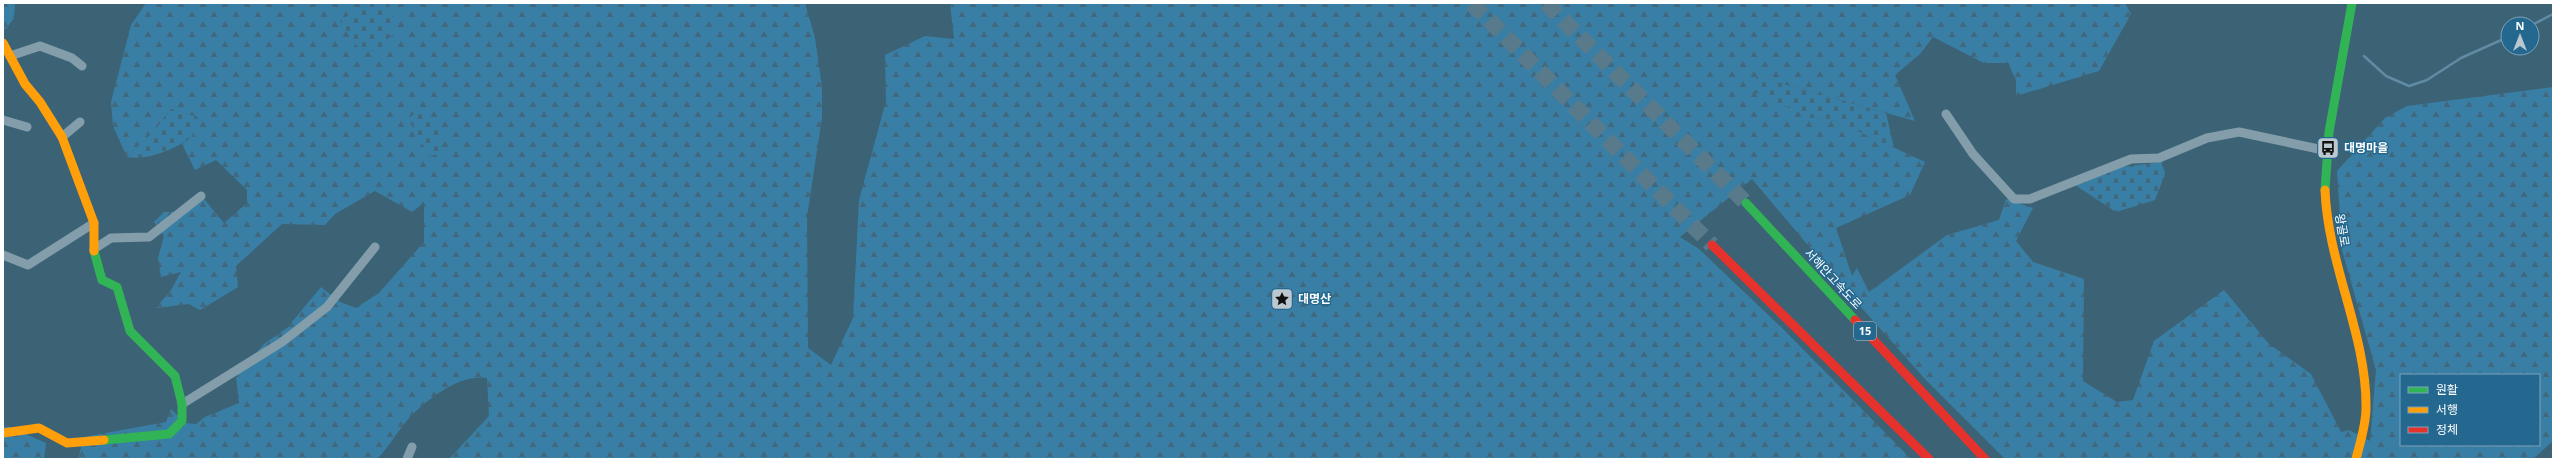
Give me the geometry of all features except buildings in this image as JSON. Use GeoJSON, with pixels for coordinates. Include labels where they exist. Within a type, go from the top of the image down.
{"type":"FeatureCollection","features":[{"type":"Feature","properties":{"kind":"main road","name":"왕골로"},"geometry":{"type":"LineString","coordinates":[[2352,3],[2328,150],[2326,210],[2331,240],[2364,378],[2366,410],[2356,459]]}},
{"type":"Feature","properties":{"kind":"main road"},"geometry":{"type":"LineString","coordinates":[[3,43],[25,84],[40,102],[62,137],[94,223],[94,250],[102,280],[117,287],[130,331],[176,376],[182,404],[182,421],[169,434],[67,443],[39,428],[3,433]]}},
{"type":"Feature","properties":{"kind":"main road","name":"서해안고속도로"},"geometry":{"type":"LineString","coordinates":[[1746,203],[1985,459]]}},
{"type":"Feature","properties":{"kind":"main road"},"geometry":{"type":"LineString","coordinates":[[1712,245],[1929,459]]}},
{"type":"Feature","properties":{"kind":"street"},"geometry":{"type":"LineString","coordinates":[[10,56],[40,46],[72,58],[82,66]]}},
{"type":"Feature","properties":{"kind":"street"},"geometry":{"type":"LineString","coordinates":[[1946,114],[1972,154],[2014,199],[2030,199],[2130,159],[2159,158],[2207,138],[2239,132],[2328,150]]}},
{"type":"Feature","properties":{"kind":"street"},"geometry":{"type":"LineString","coordinates":[[3,120],[27,127]]}},
{"type":"Feature","properties":{"kind":"street"},"geometry":{"type":"LineString","coordinates":[[62,137],[80,122]]}},
{"type":"Feature","properties":{"kind":"street"},"geometry":{"type":"LineString","coordinates":[[94,250],[111,238],[149,237],[201,196]]}},
{"type":"Feature","properties":{"kind":"street"},"geometry":{"type":"LineString","coordinates":[[3,255],[28,265],[94,223]]}},
{"type":"Feature","properties":{"kind":"street"},"geometry":{"type":"LineString","coordinates":[[182,404],[282,342],[327,307],[375,247]]}},
{"type":"Feature","properties":{"kind":"street"},"geometry":{"type":"LineString","coordinates":[[407,459],[412,447]]}},
{"type":"Feature","properties":{"kind":"green space"},"geometry":{"type":"Polygon","coordinates":[[[3,3],[15,3],[14,18],[6,29],[3,28],[3,3]]]}},
{"type":"Feature","properties":{"kind":"green space"},"geometry":{"type":"Polygon","coordinates":[[[146,3],[805,3],[815,38],[822,88],[822,117],[807,217],[808,348],[831,365],[853,318],[859,200],[886,101],[885,55],[925,36],[954,39],[950,3],[2125,3],[2131,14],[2099,71],[2016,96],[2016,80],[2008,63],[1984,63],[1933,37],[1920,54],[1895,75],[1915,121],[1776,82],[1759,74],[1809,117],[1836,121],[1925,162],[1910,195],[1836,228],[1852,276],[1857,268],[1869,292],[1947,235],[1999,220],[2006,199],[2033,208],[2016,241],[2033,262],[2084,279],[2083,381],[2117,402],[2133,400],[2154,341],[2224,290],[2269,344],[2311,374],[2341,432],[2349,430],[2370,441],[2376,370],[2342,250],[2337,171],[2385,118],[2407,106],[2553,87],[2553,441],[2533,459],[2005,459],[1925,379],[1844,288],[1752,179],[1680,237],[1699,249],[1783,329],[1911,459],[449,459],[489,416],[487,378],[477,378],[456,383],[446,388],[428,401],[407,420],[377,459],[78,459],[84,437],[166,422],[171,409],[185,423],[196,424],[205,417],[239,403],[236,376],[264,344],[287,328],[321,287],[340,302],[356,308],[379,293],[424,242],[424,203],[412,212],[375,191],[335,214],[325,225],[282,224],[236,266],[238,287],[200,310],[189,304],[156,308],[171,290],[181,272],[161,277],[158,258],[164,236],[154,222],[164,212],[176,212],[199,193],[224,223],[247,203],[247,190],[216,160],[195,170],[182,144],[192,137],[197,117],[171,109],[153,132],[127,157],[113,126],[111,102],[131,25],[146,3]]]}},
{"type":"Feature","properties":{"kind":"green space"},"geometry":{"type":"Polygon","coordinates":[[[367,3],[387,3],[392,8],[392,35],[375,51],[360,50],[340,21],[367,3]]]}},
{"type":"Feature","properties":{"kind":"green space"},"geometry":{"type":"Polygon","coordinates":[[[1759,74],[1776,82],[1886,113],[1894,148],[1836,121],[1809,117],[1749,90],[1759,74]]]}},
{"type":"Feature","properties":{"kind":"green space"},"geometry":{"type":"Polygon","coordinates":[[[171,109],[198,117],[192,137],[169,150],[152,156],[135,158],[127,157],[153,132],[171,109]]]}},
{"type":"Feature","properties":{"kind":"green space"},"geometry":{"type":"Polygon","coordinates":[[[421,109],[436,122],[441,136],[441,151],[430,157],[408,119],[421,109]]]}},
{"type":"Feature","properties":{"kind":"green space"},"geometry":{"type":"Polygon","coordinates":[[[2162,162],[2165,174],[2155,200],[2116,212],[2075,185],[2122,167],[2162,162]]]}},
{"type":"Feature","properties":{"kind":"green space"},"geometry":{"type":"Polygon","coordinates":[[[3,424],[46,443],[44,459],[3,459],[3,424]]]}},
{"type":"Feature","properties":{"kind":"waterway"},"geometry":{"type":"LineString","coordinates":[[2540,21],[2553,14]]}},
{"type":"Feature","properties":{"kind":"waterway"},"geometry":{"type":"LineString","coordinates":[[2364,56],[2386,76],[2409,86],[2427,80],[2461,58],[2500,41]]}},
{"type":"Feature","properties":{"kind":"tunnel"},"geometry":{"type":"LineString","coordinates":[[1472,3],[1712,245]]}},
{"type":"Feature","properties":{"kind":"tunnel"},"geometry":{"type":"LineString","coordinates":[[1546,3],[1746,203]]}},
{"type":"Feature","properties":{"kind":"traffic: fast"},"geometry":{"type":"LineString","coordinates":[[2325,190],[2329,132],[2352,3]]}},
{"type":"Feature","properties":{"kind":"traffic: fast"},"geometry":{"type":"LineString","coordinates":[[1746,203],[1855,320]]}},
{"type":"Feature","properties":{"kind":"traffic: fast"},"geometry":{"type":"LineString","coordinates":[[94,251],[102,280],[117,287],[130,331],[175,376],[182,404],[182,421],[169,434],[104,440]]}},
{"type":"Feature","properties":{"kind":"traffic: slow"},"geometry":{"type":"LineString","coordinates":[[3,43],[25,84],[40,102],[62,137],[94,223],[94,251]]}},
{"type":"Feature","properties":{"kind":"traffic: slow"},"geometry":{"type":"LineString","coordinates":[[2325,190],[2333,246],[2354,327],[2365,381],[2366,414],[2356,459]]}},
{"type":"Feature","properties":{"kind":"traffic: slow"},"geometry":{"type":"LineString","coordinates":[[3,433],[39,428],[67,443],[104,440]]}},
{"type":"Feature","properties":{"kind":"traffic: jam"},"geometry":{"type":"LineString","coordinates":[[1712,245],[1929,459]]}},
{"type":"Feature","properties":{"kind":"traffic: jam"},"geometry":{"type":"LineString","coordinates":[[1855,320],[1985,459]]}},
{"type":"Feature","properties":{"kind":"place","name":"대명마을"},"geometry":{"type":"Point","coordinates":[2328,148]}},
{"type":"Feature","properties":{"kind":"place","name":"대명산"},"geometry":{"type":"Point","coordinates":[1282,299]}}]}
